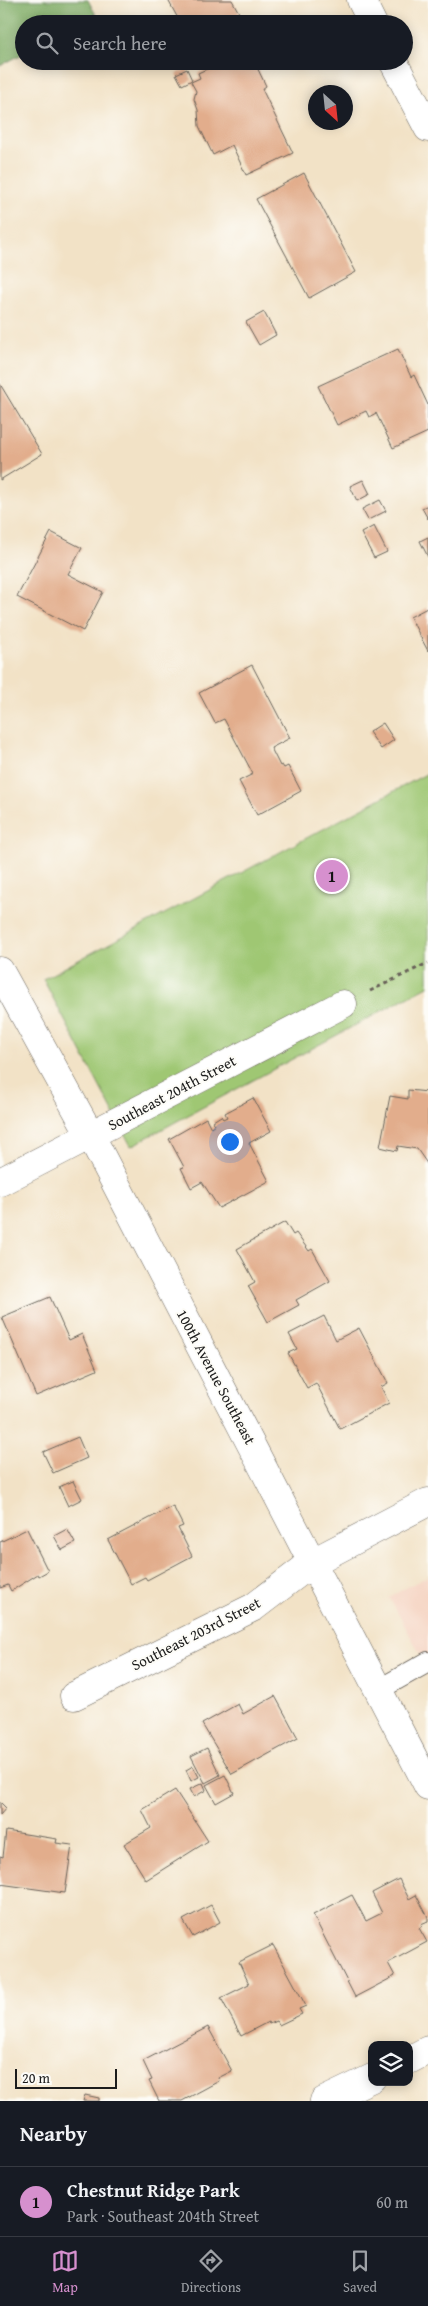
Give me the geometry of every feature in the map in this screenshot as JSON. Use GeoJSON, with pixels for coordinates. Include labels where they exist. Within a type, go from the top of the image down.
{"type":"FeatureCollection","features":[{"type":"Feature","properties":{"kind":"street"},"geometry":{"type":"LineString","coordinates":[[360,0],[368,15]]}},
{"type":"Feature","properties":{"kind":"street"},"geometry":{"type":"LineString","coordinates":[[398,70],[428,128]]}},
{"type":"Feature","properties":{"kind":"street","name":"100th Avenue Southeast"},"geometry":{"type":"LineString","coordinates":[[0,971],[91,1136],[428,1786]]}},
{"type":"Feature","properties":{"kind":"street","name":"Southeast 204th Street"},"geometry":{"type":"LineString","coordinates":[[0,1182],[343,1004]]}},
{"type":"Feature","properties":{"kind":"street","name":"Southeast 203rd Street"},"geometry":{"type":"LineString","coordinates":[[74,1696],[254,1607],[313,1562],[428,1502]]}},
{"type":"Feature","properties":{"kind":"street"},"geometry":{"type":"LineString","coordinates":[[413,2058],[428,2050]]}},
{"type":"Feature","properties":{"kind":"street"},"geometry":{"type":"LineString","coordinates":[[324,2101],[368,2080]]}},
{"type":"Feature","properties":{"kind":"lane"},"geometry":{"type":"LineString","coordinates":[[378,1690],[428,1662]]}},
{"type":"Feature","properties":{"kind":"path"},"geometry":{"type":"LineString","coordinates":[[343,1004],[428,963]]}},
{"type":"Feature","properties":{"kind":"shaded area"},"geometry":{"type":"Polygon","coordinates":[[[428,1576],[428,1668],[389,1597],[428,1576]]]}},
{"type":"Feature","properties":{"kind":"green space"},"geometry":{"type":"Polygon","coordinates":[[[0,0],[88,0],[96,15],[15,15],[15,58],[0,66],[0,0]]]}},
{"type":"Feature","properties":{"kind":"green space"},"geometry":{"type":"Polygon","coordinates":[[[428,773],[428,986],[131,1146],[43,979],[428,773]]]}},
{"type":"Feature","properties":{"kind":"building"},"geometry":{"type":"Polygon","coordinates":[[[168,0],[232,0],[240,15],[176,15],[168,0]]]}},
{"type":"Feature","properties":{"kind":"building"},"geometry":{"type":"Polygon","coordinates":[[[187,70],[192,80],[182,85],[176,74],[187,70]]]}},
{"type":"Feature","properties":{"kind":"building"},"geometry":{"type":"Polygon","coordinates":[[[204,70],[258,70],[266,86],[262,89],[293,153],[246,175],[232,145],[213,155],[199,126],[198,110],[194,99],[196,91],[191,82],[200,78],[198,73],[204,70]]]}},
{"type":"Feature","properties":{"kind":"building"},"geometry":{"type":"Polygon","coordinates":[[[304,173],[356,272],[309,298],[256,199],[304,173]]]}},
{"type":"Feature","properties":{"kind":"building"},"geometry":{"type":"Polygon","coordinates":[[[264,312],[276,335],[259,345],[246,322],[264,312]]]}},
{"type":"Feature","properties":{"kind":"building"},"geometry":{"type":"Polygon","coordinates":[[[398,349],[411,377],[414,375],[428,405],[428,432],[393,448],[376,413],[369,417],[366,411],[337,425],[318,386],[398,349]]]}},
{"type":"Feature","properties":{"kind":"building"},"geometry":{"type":"Polygon","coordinates":[[[0,384],[42,454],[0,480],[0,384]]]}},
{"type":"Feature","properties":{"kind":"building"},"geometry":{"type":"Polygon","coordinates":[[[363,480],[370,494],[357,501],[350,486],[363,480]]]}},
{"type":"Feature","properties":{"kind":"building"},"geometry":{"type":"Polygon","coordinates":[[[380,500],[386,511],[368,520],[362,509],[380,500]]]}},
{"type":"Feature","properties":{"kind":"building"},"geometry":{"type":"Polygon","coordinates":[[[428,505],[428,519],[422,508],[428,505]]]}},
{"type":"Feature","properties":{"kind":"building"},"geometry":{"type":"Polygon","coordinates":[[[374,526],[387,552],[374,558],[361,533],[374,526]]]}},
{"type":"Feature","properties":{"kind":"building"},"geometry":{"type":"Polygon","coordinates":[[[51,532],[82,548],[68,574],[103,592],[83,631],[17,597],[51,532]]]}},
{"type":"Feature","properties":{"kind":"building"},"geometry":{"type":"Polygon","coordinates":[[[428,537],[428,557],[420,541],[428,537]]]}},
{"type":"Feature","properties":{"kind":"building"},"geometry":{"type":"Polygon","coordinates":[[[428,609],[428,651],[410,617],[428,609]]]}},
{"type":"Feature","properties":{"kind":"building"},"geometry":{"type":"Polygon","coordinates":[[[252,665],[290,738],[271,748],[280,766],[282,765],[284,768],[288,766],[301,791],[257,815],[239,781],[253,774],[224,719],[215,723],[199,693],[252,665]]]}},
{"type":"Feature","properties":{"kind":"building"},"geometry":{"type":"Polygon","coordinates":[[[383,723],[394,740],[381,749],[369,732],[383,723]]]}},
{"type":"Feature","properties":{"kind":"building"},"geometry":{"type":"Polygon","coordinates":[[[408,1090],[428,1092],[428,1165],[417,1149],[398,1146],[397,1151],[380,1147],[390,1096],[408,1099],[408,1090]]]}},
{"type":"Feature","properties":{"kind":"building"},"geometry":{"type":"Polygon","coordinates":[[[253,1098],[271,1131],[249,1143],[269,1181],[219,1208],[202,1182],[191,1188],[181,1168],[184,1167],[169,1139],[206,1118],[211,1128],[215,1125],[213,1121],[221,1116],[223,1119],[227,1117],[225,1113],[253,1098]]]}},
{"type":"Feature","properties":{"kind":"building"},"geometry":{"type":"Polygon","coordinates":[[[285,1222],[293,1235],[296,1233],[309,1251],[312,1249],[330,1281],[296,1300],[299,1305],[268,1322],[248,1286],[255,1282],[237,1249],[285,1222]]]}},
{"type":"Feature","properties":{"kind":"building"},"geometry":{"type":"Polygon","coordinates":[[[50,1297],[69,1340],[82,1334],[97,1370],[36,1396],[2,1317],[50,1297]]]}},
{"type":"Feature","properties":{"kind":"building"},"geometry":{"type":"Polygon","coordinates":[[[324,1316],[336,1340],[359,1328],[388,1383],[381,1387],[389,1403],[340,1429],[316,1383],[307,1388],[288,1353],[297,1349],[289,1334],[324,1316]]]}},
{"type":"Feature","properties":{"kind":"building"},"geometry":{"type":"Polygon","coordinates":[[[78,1437],[87,1458],[53,1473],[43,1452],[78,1437]]]}},
{"type":"Feature","properties":{"kind":"building"},"geometry":{"type":"Polygon","coordinates":[[[73,1481],[82,1499],[68,1506],[59,1487],[73,1481]]]}},
{"type":"Feature","properties":{"kind":"building"},"geometry":{"type":"Polygon","coordinates":[[[173,1506],[183,1526],[178,1528],[192,1556],[147,1580],[145,1577],[131,1584],[108,1540],[173,1506]]]}},
{"type":"Feature","properties":{"kind":"building"},"geometry":{"type":"Polygon","coordinates":[[[27,1529],[48,1571],[39,1576],[38,1574],[11,1591],[8,1585],[0,1588],[0,1542],[27,1529]]]}},
{"type":"Feature","properties":{"kind":"building"},"geometry":{"type":"Polygon","coordinates":[[[67,1529],[75,1543],[62,1550],[54,1536],[67,1529]]]}},
{"type":"Feature","properties":{"kind":"building"},"geometry":{"type":"Polygon","coordinates":[[[275,1696],[298,1738],[232,1774],[202,1724],[238,1704],[243,1714],[275,1696]]]}},
{"type":"Feature","properties":{"kind":"building"},"geometry":{"type":"Polygon","coordinates":[[[207,1748],[220,1775],[205,1783],[191,1756],[207,1748]]]}},
{"type":"Feature","properties":{"kind":"building"},"geometry":{"type":"Polygon","coordinates":[[[193,1766],[199,1777],[191,1781],[186,1770],[193,1766]]]}},
{"type":"Feature","properties":{"kind":"building"},"geometry":{"type":"Polygon","coordinates":[[[225,1775],[234,1793],[216,1803],[206,1785],[225,1775]]]}},
{"type":"Feature","properties":{"kind":"building"},"geometry":{"type":"Polygon","coordinates":[[[203,1783],[206,1790],[194,1797],[190,1789],[203,1783]]]}},
{"type":"Feature","properties":{"kind":"building"},"geometry":{"type":"Polygon","coordinates":[[[175,1790],[208,1841],[146,1880],[124,1844],[151,1828],[142,1810],[175,1790]]]}},
{"type":"Feature","properties":{"kind":"building"},"geometry":{"type":"Polygon","coordinates":[[[0,1802],[6,1808],[0,1815],[0,1802]]]}},
{"type":"Feature","properties":{"kind":"building"},"geometry":{"type":"Polygon","coordinates":[[[6,1831],[57,1839],[56,1843],[72,1845],[65,1893],[0,1884],[0,1856],[3,1857],[6,1831]]]}},
{"type":"Feature","properties":{"kind":"building"},"geometry":{"type":"Polygon","coordinates":[[[399,1879],[409,1899],[416,1895],[428,1917],[428,1921],[421,1924],[422,1926],[419,1928],[427,1942],[388,1963],[395,1976],[355,1997],[313,1915],[352,1895],[366,1921],[382,1913],[372,1893],[399,1879]]]}},
{"type":"Feature","properties":{"kind":"building"},"geometry":{"type":"Polygon","coordinates":[[[211,1905],[220,1922],[193,1937],[183,1920],[211,1905]]]}},
{"type":"Feature","properties":{"kind":"building"},"geometry":{"type":"Polygon","coordinates":[[[273,1945],[306,2006],[299,2009],[302,2014],[279,2025],[276,2021],[269,2024],[268,2022],[241,2036],[221,1998],[249,1984],[239,1962],[273,1945]]]}},
{"type":"Feature","properties":{"kind":"building"},"geometry":{"type":"Polygon","coordinates":[[[208,2027],[232,2071],[218,2078],[219,2081],[182,2101],[159,2101],[149,2081],[152,2080],[143,2061],[208,2027]]]}},
{"type":"Feature","properties":{"kind":"building"},"geometry":{"type":"Polygon","coordinates":[[[85,2095],[99,2098],[99,2101],[83,2101],[85,2095]]]}},
{"type":"Feature","properties":{"kind":"place","name":"Chestnut Ridge Park"},"geometry":{"type":"Point","coordinates":[332,876]}}]}
